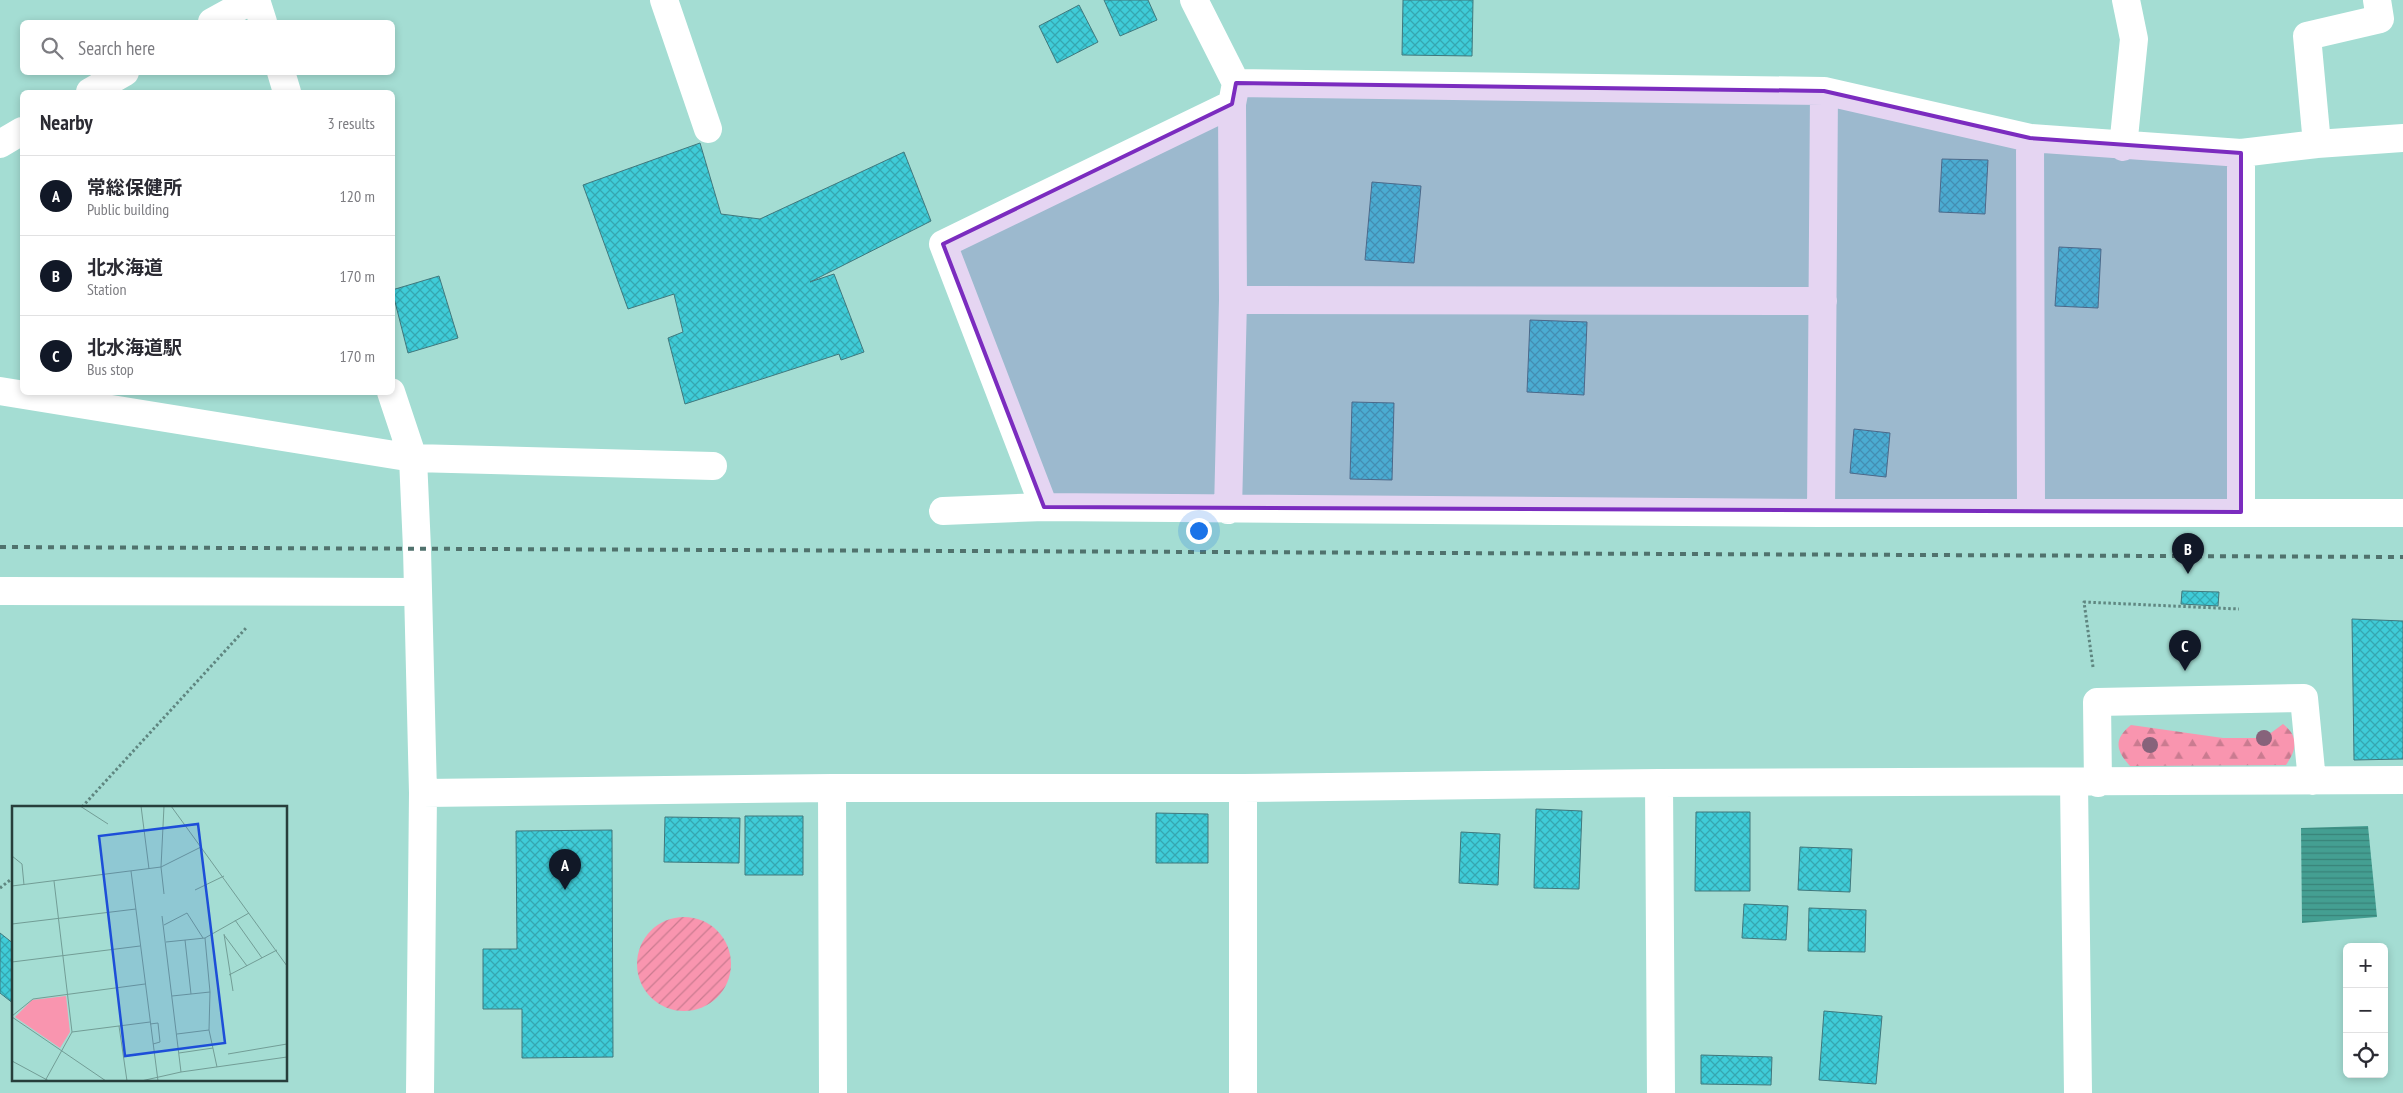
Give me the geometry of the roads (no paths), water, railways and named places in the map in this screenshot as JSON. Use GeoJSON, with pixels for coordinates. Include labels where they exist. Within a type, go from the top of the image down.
{"type":"FeatureCollection","features":[{"type":"Feature","properties":{"kind":"street"},"geometry":{"type":"LineString","coordinates":[[216,20],[252,0]]}},
{"type":"Feature","properties":{"kind":"street"},"geometry":{"type":"LineString","coordinates":[[256,0],[262,20]]}},
{"type":"Feature","properties":{"kind":"street"},"geometry":{"type":"LineString","coordinates":[[664,0],[708,129]]}},
{"type":"Feature","properties":{"kind":"street"},"geometry":{"type":"LineString","coordinates":[[1194,0],[1234,94],[1234,300],[1228,510]]}},
{"type":"Feature","properties":{"kind":"street"},"geometry":{"type":"LineString","coordinates":[[2123,147],[2134,39],[2126,0]]}},
{"type":"Feature","properties":{"kind":"street"},"geometry":{"type":"LineString","coordinates":[[2317,144],[2307,36],[2380,19],[2377,0]]}},
{"type":"Feature","properties":{"kind":"street"},"geometry":{"type":"LineString","coordinates":[[94,90],[120,75]]}},
{"type":"Feature","properties":{"kind":"street"},"geometry":{"type":"LineString","coordinates":[[281,75],[286,90]]}},
{"type":"Feature","properties":{"kind":"street"},"geometry":{"type":"LineString","coordinates":[[1821,513],[1824,91]]}},
{"type":"Feature","properties":{"kind":"street"},"geometry":{"type":"LineString","coordinates":[[1044,507],[943,244],[1234,94],[1824,91],[2030,138],[2123,147],[2241,154],[2317,144],[2403,138]]}},
{"type":"Feature","properties":{"kind":"street"},"geometry":{"type":"LineString","coordinates":[[0,144],[20,132]]}},
{"type":"Feature","properties":{"kind":"street"},"geometry":{"type":"LineString","coordinates":[[2030,138],[2031,511]]}},
{"type":"Feature","properties":{"kind":"street"},"geometry":{"type":"LineString","coordinates":[[2241,154],[2241,512]]}},
{"type":"Feature","properties":{"kind":"street"},"geometry":{"type":"LineString","coordinates":[[1234,300],[1823,301]]}},
{"type":"Feature","properties":{"kind":"street"},"geometry":{"type":"LineString","coordinates":[[0,390],[20,393]]}},
{"type":"Feature","properties":{"kind":"street"},"geometry":{"type":"LineString","coordinates":[[30,395],[413,458],[713,466]]}},
{"type":"Feature","properties":{"kind":"street"},"geometry":{"type":"LineString","coordinates":[[392,395],[413,458],[423,793],[420,1093]]}},
{"type":"Feature","properties":{"kind":"street"},"geometry":{"type":"LineString","coordinates":[[943,511],[1044,507],[1228,510],[1821,513],[2031,511],[2403,513]]}},
{"type":"Feature","properties":{"kind":"street"},"geometry":{"type":"LineString","coordinates":[[0,590],[417,592]]}},
{"type":"Feature","properties":{"kind":"street"},"geometry":{"type":"LineString","coordinates":[[2078,1093],[2086,783],[2098,702],[2304,698],[2312,781]]}},
{"type":"Feature","properties":{"kind":"street"},"geometry":{"type":"LineString","coordinates":[[423,793],[832,788],[1243,788],[1659,783],[2086,783],[2403,780]]}},
{"type":"Feature","properties":{"kind":"street"},"geometry":{"type":"LineString","coordinates":[[1659,783],[1661,1093]]}},
{"type":"Feature","properties":{"kind":"street"},"geometry":{"type":"LineString","coordinates":[[832,788],[833,1093]]}},
{"type":"Feature","properties":{"kind":"street"},"geometry":{"type":"LineString","coordinates":[[1243,788],[1243,1093]]}},
{"type":"Feature","properties":{"kind":"railway"},"geometry":{"type":"LineString","coordinates":[[0,547],[2403,557]]}},
{"type":"Feature","properties":{"kind":"place","name":"北水海道"},"geometry":{"type":"Point","coordinates":[2188,574]}},
{"type":"Feature","properties":{"kind":"place","name":"北水海道駅"},"geometry":{"type":"Point","coordinates":[2185,671]}},
{"type":"Feature","properties":{"kind":"place","name":"常総保健所"},"geometry":{"type":"Point","coordinates":[565,890]}}]}
